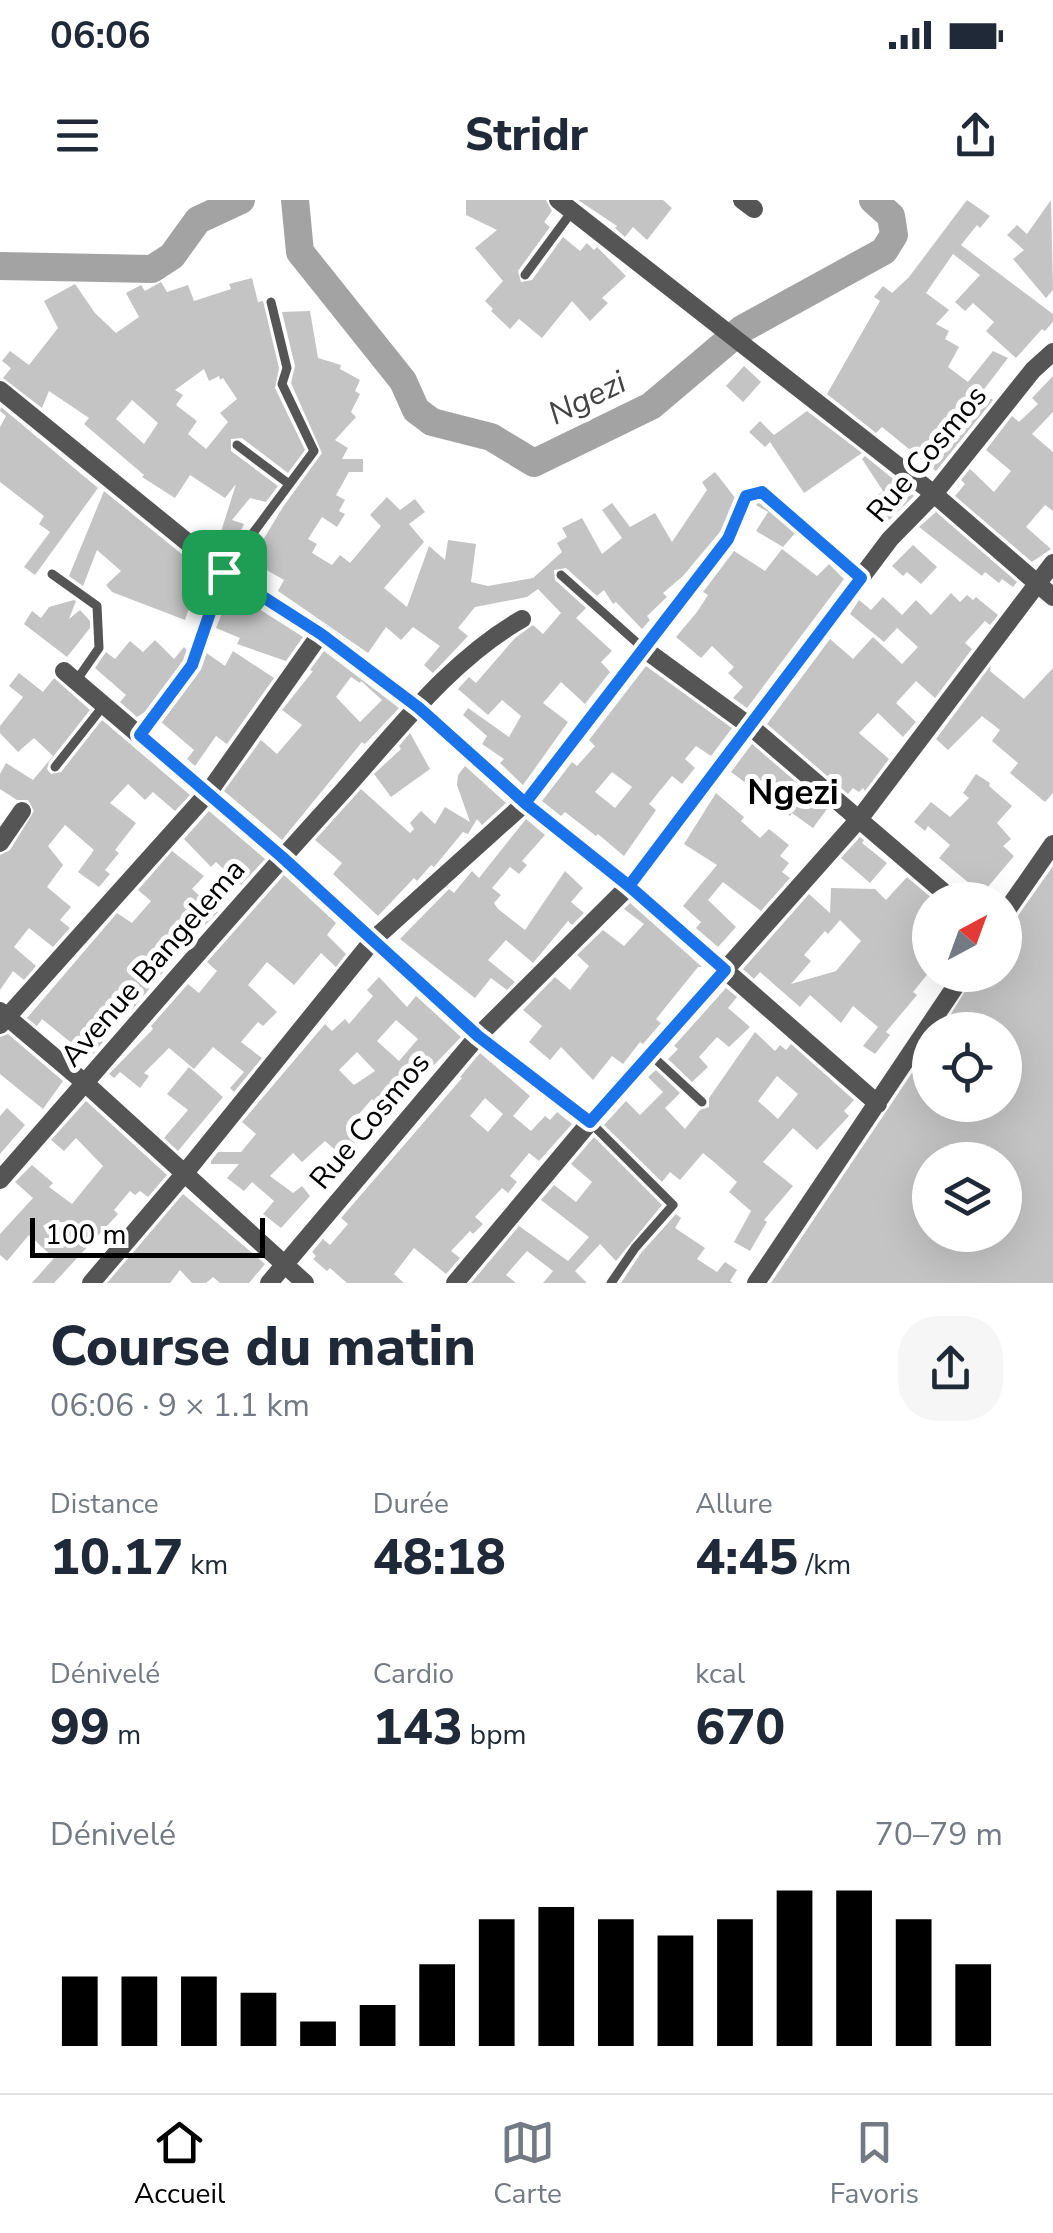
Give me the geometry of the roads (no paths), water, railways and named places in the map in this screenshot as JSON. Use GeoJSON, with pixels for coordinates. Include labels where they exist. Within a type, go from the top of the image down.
{"type":"FeatureCollection","features":[{"type":"Feature","properties":{"kind":"street"},"geometry":{"type":"LineString","coordinates":[[566,205],[934,494],[1053,596]]}},
{"type":"Feature","properties":{"kind":"street","name":"Rue Cosmos"},"geometry":{"type":"LineString","coordinates":[[268,1283],[478,1036],[629,886],[890,539],[934,494],[1033,370],[1053,352]]}},
{"type":"Feature","properties":{"kind":"street"},"geometry":{"type":"LineString","coordinates":[[0,390],[224,572],[321,634],[419,708],[878,1104]]}},
{"type":"Feature","properties":{"kind":"street"},"geometry":{"type":"LineString","coordinates":[[90,1283],[184,1174],[374,939],[525,803],[728,539]]}},
{"type":"Feature","properties":{"kind":"street"},"geometry":{"type":"LineString","coordinates":[[455,1283],[590,1122],[860,818],[1053,563]]}},
{"type":"Feature","properties":{"kind":"street","name":"Avenue Bangelema"},"geometry":{"type":"LineString","coordinates":[[0,1180],[282,857],[419,708],[486,639],[522,619]]}},
{"type":"Feature","properties":{"kind":"street"},"geometry":{"type":"LineString","coordinates":[[305,1283],[85,1083],[2,1017],[208,793],[321,634]]}},
{"type":"Feature","properties":{"kind":"street"},"geometry":{"type":"LineString","coordinates":[[644,649],[751,727],[933,882]]}},
{"type":"Feature","properties":{"kind":"street"},"geometry":{"type":"LineString","coordinates":[[70,676],[282,857],[478,1036],[590,1122]]}},
{"type":"Feature","properties":{"kind":"street"},"geometry":{"type":"LineString","coordinates":[[0,842],[22,812]]}},
{"type":"Feature","properties":{"kind":"street"},"geometry":{"type":"LineString","coordinates":[[1022,889],[1053,844]]}},
{"type":"Feature","properties":{"kind":"street"},"geometry":{"type":"LineString","coordinates":[[756,1283],[953,992]]}},
{"type":"Feature","properties":{"kind":"lane"},"geometry":{"type":"LineString","coordinates":[[525,276],[566,205]]}},
{"type":"Feature","properties":{"kind":"lane"},"geometry":{"type":"LineString","coordinates":[[140,735],[192,665],[224,572],[314,451],[282,384],[287,368],[271,302]]}},
{"type":"Feature","properties":{"kind":"lane"},"geometry":{"type":"LineString","coordinates":[[237,445],[289,484]]}},
{"type":"Feature","properties":{"kind":"lane"},"geometry":{"type":"LineString","coordinates":[[728,539],[746,496],[762,492],[861,578]]}},
{"type":"Feature","properties":{"kind":"lane"},"geometry":{"type":"LineString","coordinates":[[52,574],[97,606],[99,648],[70,676]]}},
{"type":"Feature","properties":{"kind":"lane"},"geometry":{"type":"LineString","coordinates":[[560,575],[644,649]]}},
{"type":"Feature","properties":{"kind":"lane"},"geometry":{"type":"LineString","coordinates":[[56,767],[104,705]]}},
{"type":"Feature","properties":{"kind":"lane"},"geometry":{"type":"LineString","coordinates":[[650,1055],[702,1102]]}},
{"type":"Feature","properties":{"kind":"lane"},"geometry":{"type":"LineString","coordinates":[[590,1122],[673,1205],[612,1283]]}},
{"type":"Feature","properties":{"kind":"waterway","name":"Ngezi"},"geometry":{"type":"LineString","coordinates":[[0,266],[152,269],[172,256],[198,220],[241,200]]}},
{"type":"Feature","properties":{"kind":"waterway","name":"Ngezi"},"geometry":{"type":"LineString","coordinates":[[295,200],[300,252],[403,381],[416,410],[432,422],[491,437],[534,463],[651,406],[742,329],[884,251],[894,235],[891,216],[873,200]]}},
{"type":"Feature","properties":{"kind":"district","name":"Ngezi"},"geometry":{"type":"Point","coordinates":[793,792]}}]}
